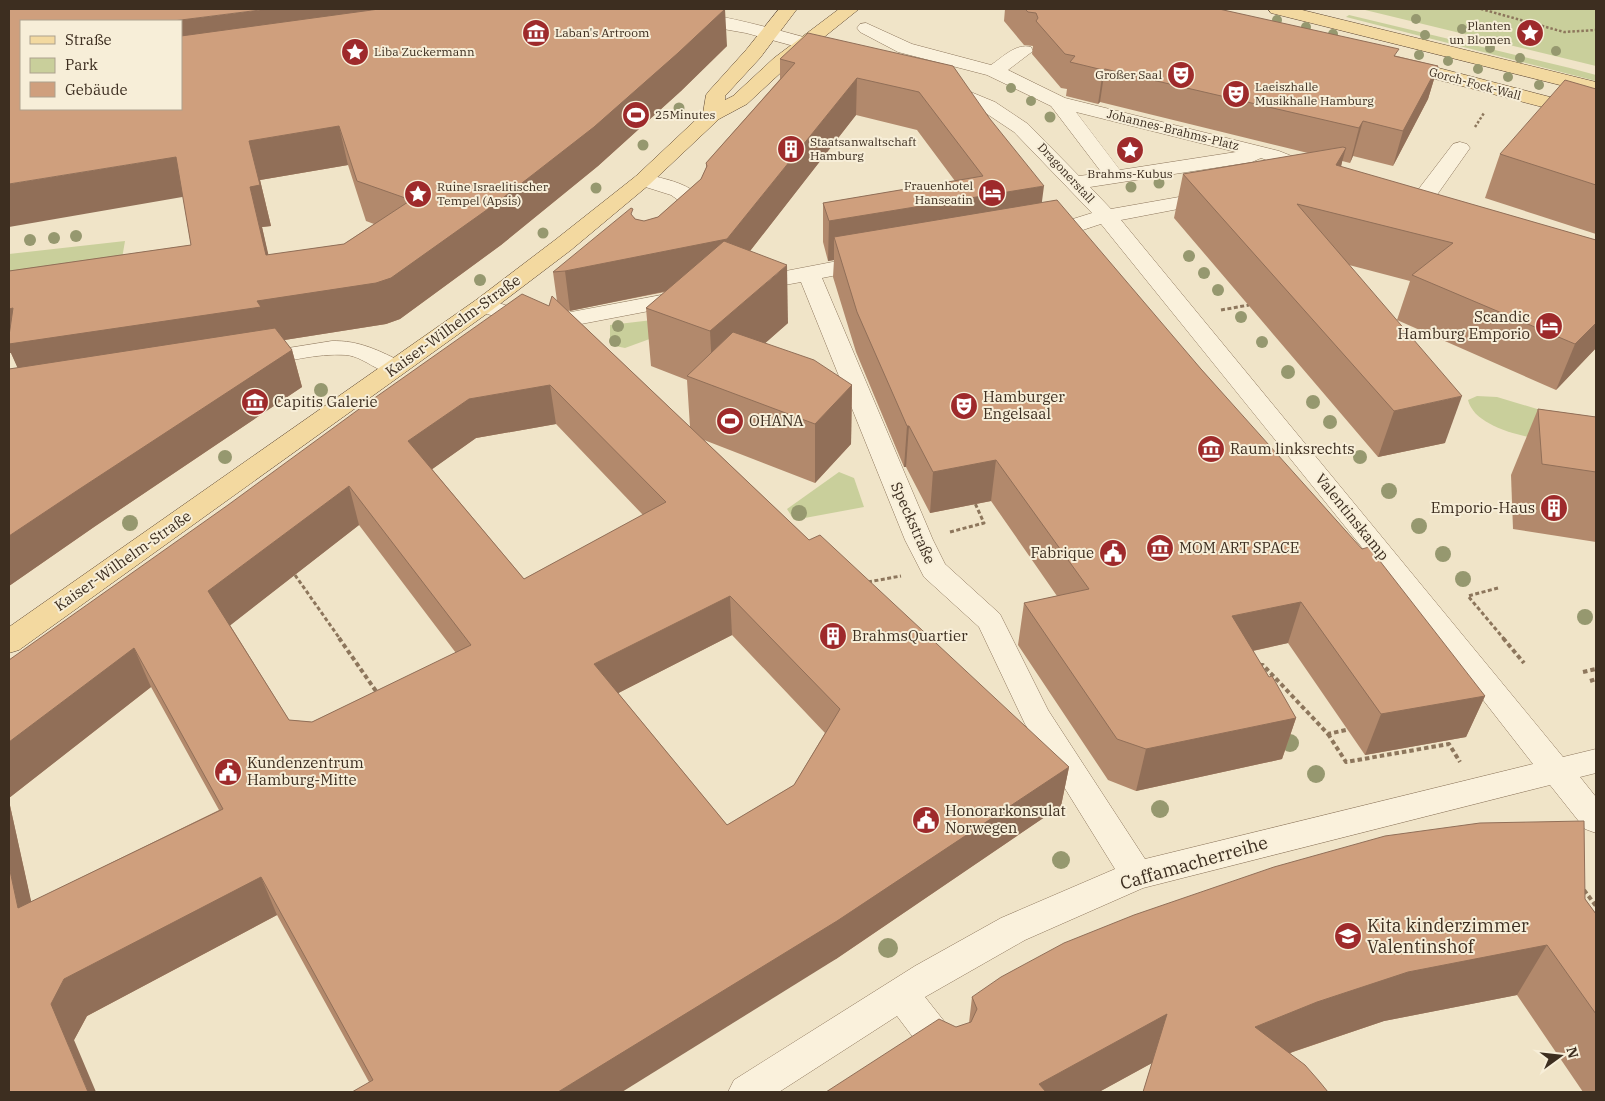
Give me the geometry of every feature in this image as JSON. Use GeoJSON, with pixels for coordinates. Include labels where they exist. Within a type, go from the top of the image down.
{"type":"FeatureCollection","features":[{"type":"Feature","properties":{"kind":"main road"},"geometry":{"type":"LineString","coordinates":[[712,115],[716,95],[788,9]]}},
{"type":"Feature","properties":{"kind":"main road"},"geometry":{"type":"LineString","coordinates":[[807,43],[850,9]]}},
{"type":"Feature","properties":{"kind":"main road","name":"Gorch-Fock-Wall"},"geometry":{"type":"LineString","coordinates":[[1276,9],[1596,88]]}},
{"type":"Feature","properties":{"kind":"main road","name":"Kaiser-Wilhelm-Straße"},"geometry":{"type":"LineString","coordinates":[[9,642],[484,305],[563,245],[643,180],[712,115],[740,100],[780,62],[807,43]]}},
{"type":"Feature","properties":{"kind":"main road","name":"Gorch-Fock-Wall"},"geometry":{"type":"LineString","coordinates":[[1385,61],[1596,115]]}},
{"type":"Feature","properties":{"kind":"street"},"geometry":{"type":"LineString","coordinates":[[638,9],[769,34],[853,56]]}},
{"type":"Feature","properties":{"kind":"street","name":"Johannes-Brahms-Platz"},"geometry":{"type":"LineString","coordinates":[[866,28],[905,48],[994,71],[1058,102],[1288,160]]}},
{"type":"Feature","properties":{"kind":"street"},"geometry":{"type":"LineString","coordinates":[[994,71],[1024,51]]}},
{"type":"Feature","properties":{"kind":"street","name":"Dragonerstall"},"geometry":{"type":"LineString","coordinates":[[930,81],[974,100],[1008,118],[1033,138],[1106,216],[1236,192]]}},
{"type":"Feature","properties":{"kind":"street","name":"Johannes-Brahms-Platz"},"geometry":{"type":"LineString","coordinates":[[1058,102],[1110,169]]}},
{"type":"Feature","properties":{"kind":"street"},"geometry":{"type":"LineString","coordinates":[[1419,204],[1460,148]]}},
{"type":"Feature","properties":{"kind":"street"},"geometry":{"type":"LineString","coordinates":[[1076,183],[1247,156],[1288,160],[1331,181],[1289,183]]}},
{"type":"Feature","properties":{"kind":"street"},"geometry":{"type":"LineString","coordinates":[[643,180],[682,192],[690,196],[696,204],[694,211],[667,234]]}},
{"type":"Feature","properties":{"kind":"street"},"geometry":{"type":"LineString","coordinates":[[1023,236],[1062,229],[1106,216]]}},
{"type":"Feature","properties":{"kind":"street","name":"Valentinskamp"},"geometry":{"type":"LineString","coordinates":[[1106,216],[1596,820]]}},
{"type":"Feature","properties":{"kind":"street"},"geometry":{"type":"LineString","coordinates":[[732,288],[887,259]]}},
{"type":"Feature","properties":{"kind":"street","name":"Speckstraße"},"geometry":{"type":"LineString","coordinates":[[809,273],[919,540],[934,570],[990,621],[1036,716],[1137,875]]}},
{"type":"Feature","properties":{"kind":"street"},"geometry":{"type":"LineString","coordinates":[[484,305],[522,319],[555,322],[704,294]]}},
{"type":"Feature","properties":{"kind":"street"},"geometry":{"type":"LineString","coordinates":[[231,364],[337,348],[363,352],[395,368]]}},
{"type":"Feature","properties":{"kind":"street","name":"Caffamacherreihe"},"geometry":{"type":"LineString","coordinates":[[747,1092],[902,995],[927,977],[1013,929],[1137,875],[1596,761]]}},
{"type":"Feature","properties":{"kind":"street"},"geometry":{"type":"LineString","coordinates":[[902,995],[950,1057]]}},
{"type":"Feature","properties":{"kind":"path"},"geometry":{"type":"LineString","coordinates":[[1481,9],[1564,32],[1596,30]]}},
{"type":"Feature","properties":{"kind":"path"},"geometry":{"type":"LineString","coordinates":[[1460,148],[1500,90]]}},
{"type":"Feature","properties":{"kind":"path"},"geometry":{"type":"LineString","coordinates":[[919,540],[984,523],[972,499]]}},
{"type":"Feature","properties":{"kind":"path"},"geometry":{"type":"LineString","coordinates":[[295,575],[383,701]]}},
{"type":"Feature","properties":{"kind":"path"},"geometry":{"type":"LineString","coordinates":[[859,583],[878,580]]}},
{"type":"Feature","properties":{"kind":"path"},"geometry":{"type":"LineString","coordinates":[[1498,588],[1468,596],[1524,663]]}},
{"type":"Feature","properties":{"kind":"path"},"geometry":{"type":"LineString","coordinates":[[1253,666],[1263,665],[1328,734],[1351,728]]}},
{"type":"Feature","properties":{"kind":"path"},"geometry":{"type":"LineString","coordinates":[[1583,672],[1596,669]]}},
{"type":"Feature","properties":{"kind":"path"},"geometry":{"type":"LineString","coordinates":[[1590,680],[1596,679]]}},
{"type":"Feature","properties":{"kind":"path"},"geometry":{"type":"LineString","coordinates":[[1584,890],[1596,906]]}},
{"type":"Feature","properties":{"kind":"green space","name":"Planten un Blomen"},"geometry":{"type":"Polygon","coordinates":[[[1361,9],[1596,9],[1596,66],[1361,9]]]}},
{"type":"Feature","properties":{"kind":"green space"},"geometry":{"type":"Polygon","coordinates":[[[1349,15],[1570,68],[1596,75],[1596,81],[1346,17],[1349,15]]]}},
{"type":"Feature","properties":{"kind":"green space"},"geometry":{"type":"Polygon","coordinates":[[[125,241],[117,288],[9,300],[9,254],[125,241]]]}},
{"type":"Feature","properties":{"kind":"green space"},"geometry":{"type":"Polygon","coordinates":[[[661,319],[677,329],[625,348],[610,345],[610,325],[661,319]]]}},
{"type":"Feature","properties":{"kind":"green space"},"geometry":{"type":"Polygon","coordinates":[[[1477,396],[1497,397],[1547,412],[1555,442],[1518,435],[1492,425],[1473,410],[1468,400],[1477,396]]]}},
{"type":"Feature","properties":{"kind":"green space"},"geometry":{"type":"Polygon","coordinates":[[[839,472],[854,478],[864,507],[794,520],[787,509],[839,472]]]}},
{"type":"Feature","properties":{"kind":"building"},"geometry":{"type":"Polygon","coordinates":[[[9,9],[268,9],[181,20],[20,20],[20,110],[182,110],[182,36],[379,9],[725,9],[594,127],[495,204],[391,278],[376,283],[257,301],[261,307],[9,344],[13,308],[9,309],[9,271],[191,245],[176,157],[9,184],[9,9]],[[339,126],[249,141],[260,185],[250,187],[266,255],[344,244],[411,200],[357,181],[339,126]]]}},
{"type":"Feature","properties":{"kind":"building"},"geometry":{"type":"Polygon","coordinates":[[[1025,9],[1219,9],[1399,49],[1394,56],[1438,66],[1403,131],[1363,121],[1359,128],[1070,62],[1075,56],[1065,54],[1036,21],[1038,18],[1036,13],[1028,12],[1025,9]]]}},
{"type":"Feature","properties":{"kind":"building"},"geometry":{"type":"Polygon","coordinates":[[[808,33],[953,66],[990,119],[1044,186],[829,221],[823,203],[983,176],[919,92],[857,78],[727,239],[553,272],[631,208],[633,209],[631,214],[635,219],[644,221],[658,217],[701,179],[707,166],[706,163],[795,63],[780,59],[808,33]]]}},
{"type":"Feature","properties":{"kind":"building"},"geometry":{"type":"Polygon","coordinates":[[[1565,80],[1596,89],[1596,185],[1500,154],[1565,80]]]}},
{"type":"Feature","properties":{"kind":"building"},"geometry":{"type":"Polygon","coordinates":[[[1346,148],[1336,165],[1596,240],[1596,323],[1575,344],[1412,275],[1453,243],[1297,204],[1462,396],[1394,411],[1183,174],[1346,148]]]}},
{"type":"Feature","properties":{"kind":"building"},"geometry":{"type":"Polygon","coordinates":[[[1057,200],[1201,369],[1362,549],[1369,547],[1485,696],[1381,714],[1301,602],[1232,616],[1269,677],[1272,676],[1296,718],[1146,749],[1117,739],[1024,603],[1089,589],[996,460],[933,472],[909,426],[907,426],[857,312],[834,237],[1057,200]]]}},
{"type":"Feature","properties":{"kind":"building"},"geometry":{"type":"Polygon","coordinates":[[[724,241],[787,265],[710,331],[646,308],[724,241]]]}},
{"type":"Feature","properties":{"kind":"building"},"geometry":{"type":"Polygon","coordinates":[[[522,294],[549,306],[552,296],[809,540],[820,535],[1069,767],[837,921],[558,1092],[352,1092],[373,1080],[261,877],[64,979],[51,1004],[88,1092],[9,1092],[9,866],[18,908],[223,809],[134,648],[9,742],[9,660],[228,505],[366,404],[522,294]],[[550,385],[469,399],[408,441],[524,579],[666,502],[550,385]],[[349,486],[208,591],[289,720],[312,722],[471,645],[349,486]],[[730,596],[594,664],[727,825],[794,785],[840,709],[730,596]]]}},
{"type":"Feature","properties":{"kind":"building"},"geometry":{"type":"Polygon","coordinates":[[[275,328],[292,350],[9,536],[9,369],[275,328]]]}},
{"type":"Feature","properties":{"kind":"building"},"geometry":{"type":"Polygon","coordinates":[[[733,332],[814,360],[852,385],[815,424],[687,376],[733,332]]]}},
{"type":"Feature","properties":{"kind":"building"},"geometry":{"type":"Polygon","coordinates":[[[1538,409],[1596,417],[1596,472],[1542,464],[1538,409]]]}},
{"type":"Feature","properties":{"kind":"building"},"geometry":{"type":"Polygon","coordinates":[[[1584,821],[1585,899],[1596,914],[1596,1014],[1547,945],[1408,972],[1317,1002],[1255,1027],[1305,1065],[1328,1092],[1143,1092],[1167,1014],[1039,1084],[1046,1092],[826,1092],[939,1019],[956,1027],[971,1022],[977,1009],[972,997],[1001,977],[1064,943],[1134,915],[1274,867],[1385,836],[1480,823],[1584,821]]]}},
{"type":"Feature","properties":{"kind":"place","name":"Laban's Artroom"},"geometry":{"type":"Point","coordinates":[536,33]}},
{"type":"Feature","properties":{"kind":"place","name":"Planten un Blomen"},"geometry":{"type":"Point","coordinates":[1530,33]}},
{"type":"Feature","properties":{"kind":"place","name":"Liba Zuckermann"},"geometry":{"type":"Point","coordinates":[355,52]}},
{"type":"Feature","properties":{"kind":"place","name":"Großer Saal"},"geometry":{"type":"Point","coordinates":[1181,75]}},
{"type":"Feature","properties":{"kind":"place","name":"Laeiszhalle Musikhalle Hamburg"},"geometry":{"type":"Point","coordinates":[1236,94]}},
{"type":"Feature","properties":{"kind":"place","name":"25Minutes"},"geometry":{"type":"Point","coordinates":[636,115]}},
{"type":"Feature","properties":{"kind":"place","name":"Staatsanwaltschaft Hamburg"},"geometry":{"type":"Point","coordinates":[791,149]}},
{"type":"Feature","properties":{"kind":"place","name":"Brahms-Kubus"},"geometry":{"type":"Point","coordinates":[1130,150]}},
{"type":"Feature","properties":{"kind":"place","name":"Frauenhotel Hanseatin"},"geometry":{"type":"Point","coordinates":[992,193]}},
{"type":"Feature","properties":{"kind":"place","name":"Ruine Israelitischer Tempel (Apsis)"},"geometry":{"type":"Point","coordinates":[418,194]}},
{"type":"Feature","properties":{"kind":"place","name":"Scandic Hamburg Emporio"},"geometry":{"type":"Point","coordinates":[1549,326]}},
{"type":"Feature","properties":{"kind":"place","name":"Capitis Galerie"},"geometry":{"type":"Point","coordinates":[255,402]}},
{"type":"Feature","properties":{"kind":"place","name":"Hamburger Engelsaal"},"geometry":{"type":"Point","coordinates":[964,406]}},
{"type":"Feature","properties":{"kind":"place","name":"OHANA"},"geometry":{"type":"Point","coordinates":[730,421]}},
{"type":"Feature","properties":{"kind":"place","name":"Raum linksrechts"},"geometry":{"type":"Point","coordinates":[1211,449]}},
{"type":"Feature","properties":{"kind":"place","name":"Emporio-Haus"},"geometry":{"type":"Point","coordinates":[1554,508]}},
{"type":"Feature","properties":{"kind":"place","name":"MOM ART SPACE"},"geometry":{"type":"Point","coordinates":[1160,548]}},
{"type":"Feature","properties":{"kind":"place","name":"Fabrique"},"geometry":{"type":"Point","coordinates":[1113,553]}},
{"type":"Feature","properties":{"kind":"place","name":"BrahmsQuartier"},"geometry":{"type":"Point","coordinates":[833,636]}},
{"type":"Feature","properties":{"kind":"place","name":"Kundenzentrum Hamburg-Mitte"},"geometry":{"type":"Point","coordinates":[228,772]}},
{"type":"Feature","properties":{"kind":"place","name":"Honorarkonsulat Norwegen"},"geometry":{"type":"Point","coordinates":[926,820]}},
{"type":"Feature","properties":{"kind":"place","name":"Kita kinderzimmer Valentinshof"},"geometry":{"type":"Point","coordinates":[1348,936]}}]}
